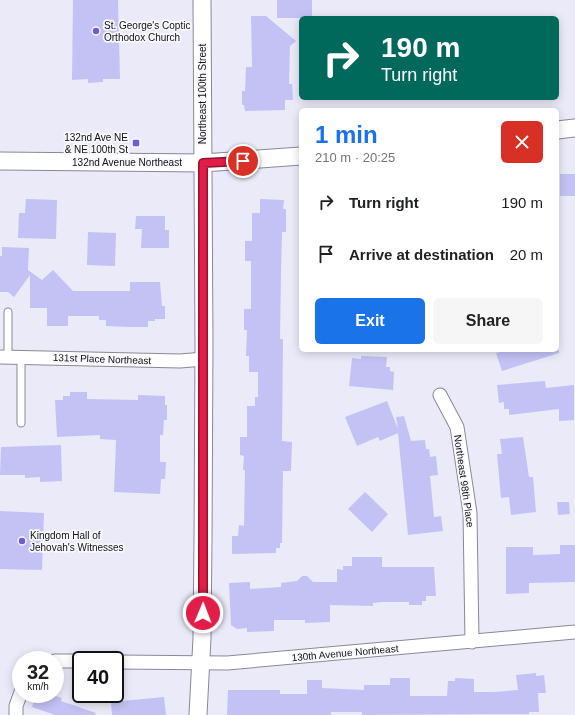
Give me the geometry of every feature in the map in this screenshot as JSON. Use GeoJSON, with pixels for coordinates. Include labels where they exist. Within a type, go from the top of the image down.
{"type":"FeatureCollection","features":[{"type":"Feature","properties":{"kind":"street","name":"Northeast 100th Street"},"geometry":{"type":"LineString","coordinates":[[198,715],[203,601],[204,359],[202,0]]}},
{"type":"Feature","properties":{"kind":"street"},"geometry":{"type":"LineString","coordinates":[[559,130],[575,128]]}},
{"type":"Feature","properties":{"kind":"street","name":"132nd Avenue Northeast"},"geometry":{"type":"LineString","coordinates":[[0,161],[203,163],[299,156]]}},
{"type":"Feature","properties":{"kind":"street","name":"131st Place Northeast"},"geometry":{"type":"LineString","coordinates":[[10,357],[180,361],[204,359]]}},
{"type":"Feature","properties":{"kind":"street","name":"Northeast 98th Place"},"geometry":{"type":"LineString","coordinates":[[440,395],[457,427],[470,513],[472,642]]}},
{"type":"Feature","properties":{"kind":"street","name":"130th Avenue Northeast"},"geometry":{"type":"LineString","coordinates":[[124,662],[227,663],[575,632]]}},
{"type":"Feature","properties":{"kind":"street"},"geometry":{"type":"LineString","coordinates":[[16,715],[17,703]]}},
{"type":"Feature","properties":{"kind":"lane"},"geometry":{"type":"LineString","coordinates":[[8,312],[10,357],[20,423]]}},
{"type":"Feature","properties":{"kind":"building","name":"St. George's Coptic Orthodox Church"},"geometry":{"type":"Polygon","coordinates":[[[73,0],[118,0],[120,79],[103,79],[103,82],[88,83],[88,79],[72,80],[73,0]]]}},
{"type":"Feature","properties":{"kind":"building"},"geometry":{"type":"Polygon","coordinates":[[[277,0],[312,0],[312,16],[299,16],[299,18],[277,18],[277,0]]]}},
{"type":"Feature","properties":{"kind":"building"},"geometry":{"type":"Polygon","coordinates":[[[251,16],[266,16],[296,41],[290,46],[289,84],[292,84],[293,100],[285,100],[285,110],[245,111],[244,105],[242,105],[242,91],[245,91],[246,67],[252,67],[251,16]]]}},
{"type":"Feature","properties":{"kind":"building"},"geometry":{"type":"Polygon","coordinates":[[[560,174],[575,174],[575,196],[560,196],[560,174]]]}},
{"type":"Feature","properties":{"kind":"building"},"geometry":{"type":"Polygon","coordinates":[[[26,199],[57,200],[56,239],[18,238],[19,213],[25,213],[26,199]]]}},
{"type":"Feature","properties":{"kind":"building"},"geometry":{"type":"Polygon","coordinates":[[[260,199],[284,200],[283,209],[286,209],[286,232],[282,232],[280,339],[283,339],[282,441],[292,442],[291,471],[283,471],[282,543],[280,543],[280,548],[276,548],[276,553],[232,554],[232,536],[238,536],[239,525],[244,526],[245,470],[243,470],[244,456],[240,455],[240,437],[247,437],[247,406],[255,406],[255,397],[258,397],[258,372],[249,372],[249,356],[246,356],[247,330],[244,330],[244,309],[251,309],[251,261],[245,261],[245,241],[252,241],[252,213],[260,213],[260,199]]]}},
{"type":"Feature","properties":{"kind":"building"},"geometry":{"type":"Polygon","coordinates":[[[136,216],[165,216],[165,230],[169,230],[169,248],[141,248],[142,229],[135,229],[136,216]]]}},
{"type":"Feature","properties":{"kind":"building"},"geometry":{"type":"Polygon","coordinates":[[[88,232],[116,233],[115,266],[87,265],[88,232]]]}},
{"type":"Feature","properties":{"kind":"building"},"geometry":{"type":"Polygon","coordinates":[[[2,247],[29,248],[28,270],[42,280],[53,270],[73,291],[130,291],[130,282],[160,282],[162,306],[165,306],[165,319],[148,321],[148,327],[129,327],[106,326],[106,320],[99,320],[99,316],[68,316],[68,326],[47,326],[47,308],[30,308],[30,275],[14,297],[8,292],[0,292],[0,256],[2,256],[2,247]]]}},
{"type":"Feature","properties":{"kind":"building"},"geometry":{"type":"Polygon","coordinates":[[[500,352],[559,352],[502,371],[496,353],[500,352]]]}},
{"type":"Feature","properties":{"kind":"building"},"geometry":{"type":"Polygon","coordinates":[[[361,356],[387,357],[386,367],[390,367],[390,371],[394,372],[393,390],[349,386],[352,358],[361,359],[361,356]]]}},
{"type":"Feature","properties":{"kind":"building"},"geometry":{"type":"Polygon","coordinates":[[[545,381],[546,388],[574,385],[574,420],[559,421],[559,409],[509,415],[509,409],[504,409],[504,402],[499,403],[497,385],[545,381]]]}},
{"type":"Feature","properties":{"kind":"building"},"geometry":{"type":"Polygon","coordinates":[[[70,392],[87,392],[87,399],[138,400],[138,395],[165,396],[165,405],[167,405],[167,420],[164,420],[163,435],[160,435],[160,462],[166,462],[165,479],[161,479],[160,494],[114,492],[116,440],[100,439],[100,435],[57,437],[55,400],[63,400],[63,396],[70,396],[70,392]]]}},
{"type":"Feature","properties":{"kind":"building"},"geometry":{"type":"Polygon","coordinates":[[[387,401],[398,429],[396,417],[404,416],[411,441],[425,440],[426,449],[429,449],[430,457],[436,456],[438,475],[430,476],[434,517],[441,516],[443,531],[408,535],[398,433],[380,441],[378,437],[357,446],[345,417],[387,401]]]}},
{"type":"Feature","properties":{"kind":"building"},"geometry":{"type":"Polygon","coordinates":[[[523,437],[529,477],[533,477],[536,512],[511,515],[509,497],[501,498],[497,454],[502,454],[500,439],[523,437]]]}},
{"type":"Feature","properties":{"kind":"building"},"geometry":{"type":"Polygon","coordinates":[[[61,445],[62,481],[40,482],[40,477],[25,478],[25,475],[0,475],[1,447],[61,445]]]}},
{"type":"Feature","properties":{"kind":"building"},"geometry":{"type":"Polygon","coordinates":[[[365,492],[388,514],[372,532],[348,509],[365,492]]]}},
{"type":"Feature","properties":{"kind":"building"},"geometry":{"type":"Polygon","coordinates":[[[557,502],[569,502],[570,514],[558,515],[557,502]]]}},
{"type":"Feature","properties":{"kind":"building","name":"Kingdom Hall of Jehovah's Witnesses"},"geometry":{"type":"Polygon","coordinates":[[[0,511],[44,513],[42,570],[0,569],[0,511]]]}},
{"type":"Feature","properties":{"kind":"building"},"geometry":{"type":"Polygon","coordinates":[[[560,545],[575,545],[575,582],[529,583],[529,593],[506,594],[506,547],[533,547],[533,555],[560,554],[560,545]]]}},
{"type":"Feature","properties":{"kind":"building"},"geometry":{"type":"Polygon","coordinates":[[[352,557],[382,557],[382,567],[434,567],[436,596],[426,596],[426,601],[422,601],[422,605],[409,605],[409,602],[382,602],[373,603],[373,606],[330,605],[330,622],[305,623],[305,620],[274,620],[274,631],[247,632],[247,628],[237,629],[231,625],[229,583],[250,582],[250,589],[281,587],[281,583],[297,581],[302,576],[307,576],[313,582],[337,582],[337,569],[343,570],[343,566],[352,566],[352,557]]]}},
{"type":"Feature","properties":{"kind":"building"},"geometry":{"type":"Polygon","coordinates":[[[536,673],[536,676],[544,675],[546,693],[538,693],[539,712],[529,712],[529,714],[362,715],[362,712],[331,712],[331,715],[227,715],[228,690],[280,690],[280,694],[307,694],[307,680],[322,680],[322,688],[364,690],[364,685],[390,685],[390,678],[410,678],[410,696],[447,696],[448,681],[455,681],[455,678],[474,679],[474,692],[494,692],[518,690],[516,675],[536,673]]]}},
{"type":"Feature","properties":{"kind":"building"},"geometry":{"type":"Polygon","coordinates":[[[164,697],[166,715],[112,715],[111,703],[124,703],[124,701],[164,697]]]}},
{"type":"Feature","properties":{"kind":"building"},"geometry":{"type":"Polygon","coordinates":[[[64,702],[96,713],[95,715],[55,715],[32,707],[33,703],[64,702]]]}},
{"type":"Feature","properties":{"kind":"place","name":"St. George's Coptic Orthodox Church"},"geometry":{"type":"Point","coordinates":[96,31]}},
{"type":"Feature","properties":{"kind":"place","name":"132nd Ave NE & NE 100th St"},"geometry":{"type":"Point","coordinates":[136,143]}},
{"type":"Feature","properties":{"kind":"place","name":"Kingdom Hall of Jehovah's Witnesses"},"geometry":{"type":"Point","coordinates":[22,541]}},
{"type":"Feature","properties":{"kind":"route"},"geometry":{"type":"LineString","coordinates":[[203,613],[203,163],[243,161]]}}]}
